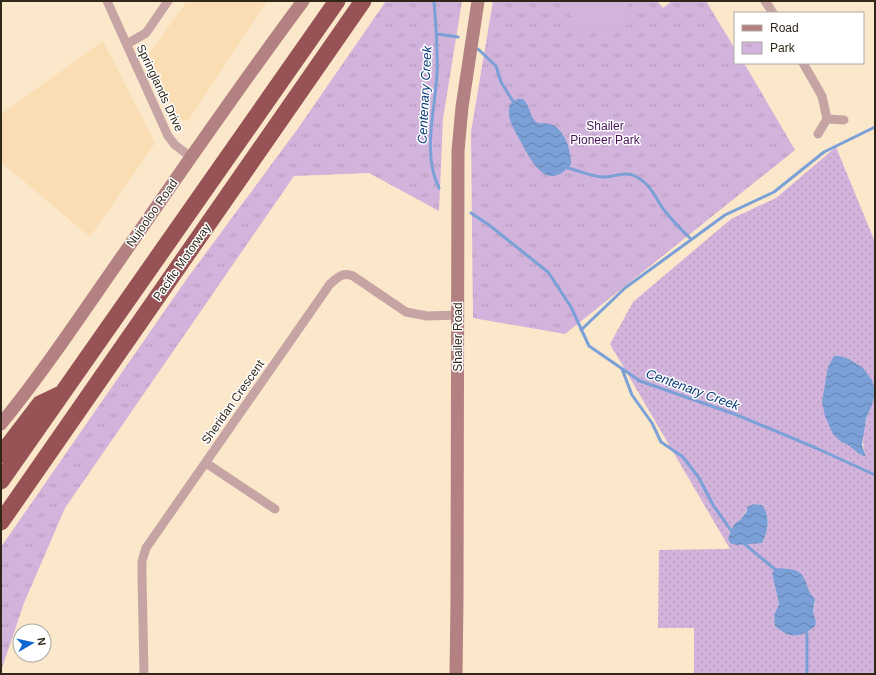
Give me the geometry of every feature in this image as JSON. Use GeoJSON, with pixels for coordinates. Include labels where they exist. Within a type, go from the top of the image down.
{"type":"FeatureCollection","features":[{"type":"Feature","properties":{"kind":"highway","name":"Pacific Motorway"},"geometry":{"type":"LineString","coordinates":[[1,481],[337,1]]}},
{"type":"Feature","properties":{"kind":"highway","name":"Pacific Motorway"},"geometry":{"type":"LineString","coordinates":[[1,522],[363,1]]}},
{"type":"Feature","properties":{"kind":"highway"},"geometry":{"type":"LineString","coordinates":[[1,455],[40,404],[62,393]]}},
{"type":"Feature","properties":{"kind":"street","name":"Springlands Drive"},"geometry":{"type":"LineString","coordinates":[[106,1],[168,136],[174,144],[191,157]]}},
{"type":"Feature","properties":{"kind":"street","name":"Springlands Drive"},"geometry":{"type":"LineString","coordinates":[[127,44],[146,33],[168,1]]}},
{"type":"Feature","properties":{"kind":"street","name":"Nujooloo Road"},"geometry":{"type":"LineString","coordinates":[[1,424],[24,397],[191,157],[303,1]]}},
{"type":"Feature","properties":{"kind":"street","name":"Shailer Road"},"geometry":{"type":"LineString","coordinates":[[456,674],[458,600],[458,151],[462,107],[478,1]]}},
{"type":"Feature","properties":{"kind":"street"},"geometry":{"type":"LineString","coordinates":[[765,1],[772,12]]}},
{"type":"Feature","properties":{"kind":"street"},"geometry":{"type":"LineString","coordinates":[[804,64],[822,96],[827,119],[818,134]]}},
{"type":"Feature","properties":{"kind":"street"},"geometry":{"type":"LineString","coordinates":[[827,119],[844,120]]}},
{"type":"Feature","properties":{"kind":"street","name":"Sheridan Crescent"},"geometry":{"type":"LineString","coordinates":[[144,674],[142,561],[146,548],[330,284],[339,276],[347,274],[353,276],[406,312],[427,316],[458,315]]}},
{"type":"Feature","properties":{"kind":"street"},"geometry":{"type":"LineString","coordinates":[[206,462],[275,509]]}},
{"type":"Feature","properties":{"kind":"shaded area"},"geometry":{"type":"Polygon","coordinates":[[[187,1],[267,1],[188,121],[178,119],[148,55],[187,1]]]}},
{"type":"Feature","properties":{"kind":"shaded area"},"geometry":{"type":"Polygon","coordinates":[[[103,41],[155,143],[90,237],[1,162],[1,114],[103,41]]]}},
{"type":"Feature","properties":{"kind":"green space"},"geometry":{"type":"Polygon","coordinates":[[[386,1],[462,1],[443,119],[439,211],[369,173],[294,176],[65,508],[24,603],[17,623],[12,623],[12,638],[1,674],[1,547],[186,280],[299,127],[386,1]]]}},
{"type":"Feature","properties":{"kind":"green space","name":"Shailer Pioneer Park"},"geometry":{"type":"Polygon","coordinates":[[[493,1],[657,1],[663,8],[672,1],[706,1],[734,47],[734,64],[745,64],[795,150],[565,334],[473,318],[471,132],[493,1]]]}},
{"type":"Feature","properties":{"kind":"green space"},"geometry":{"type":"Polygon","coordinates":[[[569,1],[628,1],[632,24],[574,33],[569,1]]]}},
{"type":"Feature","properties":{"kind":"green space"},"geometry":{"type":"Polygon","coordinates":[[[836,147],[875,242],[875,674],[694,674],[694,628],[658,628],[659,550],[730,549],[610,344],[633,302],[731,219],[776,198],[836,147]],[[872,405],[848,445],[859,454],[866,457],[863,437],[867,418],[872,405]],[[754,504],[747,510],[740,520],[734,524],[728,538],[750,543],[762,543],[768,524],[765,509],[762,505],[754,504]],[[804,577],[775,585],[779,604],[774,615],[775,626],[782,632],[816,621],[813,612],[815,603],[806,586],[804,577]]]}},
{"type":"Feature","properties":{"kind":"water"},"geometry":{"type":"Polygon","coordinates":[[[518,99],[523,99],[526,102],[536,122],[550,124],[560,130],[570,153],[571,164],[563,172],[555,176],[548,175],[542,172],[530,158],[511,123],[509,114],[511,104],[518,99]]]}},
{"type":"Feature","properties":{"kind":"water"},"geometry":{"type":"Polygon","coordinates":[[[834,356],[849,359],[863,368],[872,380],[875,392],[872,405],[866,419],[862,445],[866,457],[840,441],[833,434],[825,416],[822,402],[828,367],[834,356]]]}},
{"type":"Feature","properties":{"kind":"water"},"geometry":{"type":"Polygon","coordinates":[[[754,504],[762,505],[767,514],[768,524],[762,543],[736,545],[730,543],[728,538],[734,524],[740,520],[747,511],[747,507],[754,504]]]}},
{"type":"Feature","properties":{"kind":"water"},"geometry":{"type":"Polygon","coordinates":[[[777,568],[791,569],[801,573],[805,579],[810,594],[815,599],[813,612],[816,621],[815,626],[800,635],[790,635],[775,626],[774,615],[779,604],[772,573],[777,568]]]}},
{"type":"Feature","properties":{"kind":"waterway","name":"Centenary Creek"},"geometry":{"type":"LineString","coordinates":[[434,1],[437,38],[437,74],[430,147],[434,175],[439,188]]}},
{"type":"Feature","properties":{"kind":"waterway"},"geometry":{"type":"LineString","coordinates":[[437,34],[458,37]]}},
{"type":"Feature","properties":{"kind":"waterway"},"geometry":{"type":"LineString","coordinates":[[478,49],[496,66],[501,82],[514,103]]}},
{"type":"Feature","properties":{"kind":"waterway"},"geometry":{"type":"LineString","coordinates":[[581,330],[625,288],[725,215],[774,192],[824,152],[875,127]]}},
{"type":"Feature","properties":{"kind":"waterway"},"geometry":{"type":"LineString","coordinates":[[566,165],[568,168],[595,176],[608,177],[623,174],[635,176],[645,182],[667,214],[691,239]]}},
{"type":"Feature","properties":{"kind":"waterway","name":"Centenary Creek"},"geometry":{"type":"LineString","coordinates":[[471,213],[489,225],[548,272],[571,307],[589,346],[640,381],[737,415],[816,448],[875,475]]}},
{"type":"Feature","properties":{"kind":"waterway"},"geometry":{"type":"LineString","coordinates":[[622,369],[632,395],[652,423],[661,442],[683,457],[699,478],[713,505],[733,533]]}},
{"type":"Feature","properties":{"kind":"waterway"},"geometry":{"type":"LineString","coordinates":[[741,541],[777,571]]}},
{"type":"Feature","properties":{"kind":"waterway"},"geometry":{"type":"LineString","coordinates":[[805,630],[807,635],[807,674]]}}]}
